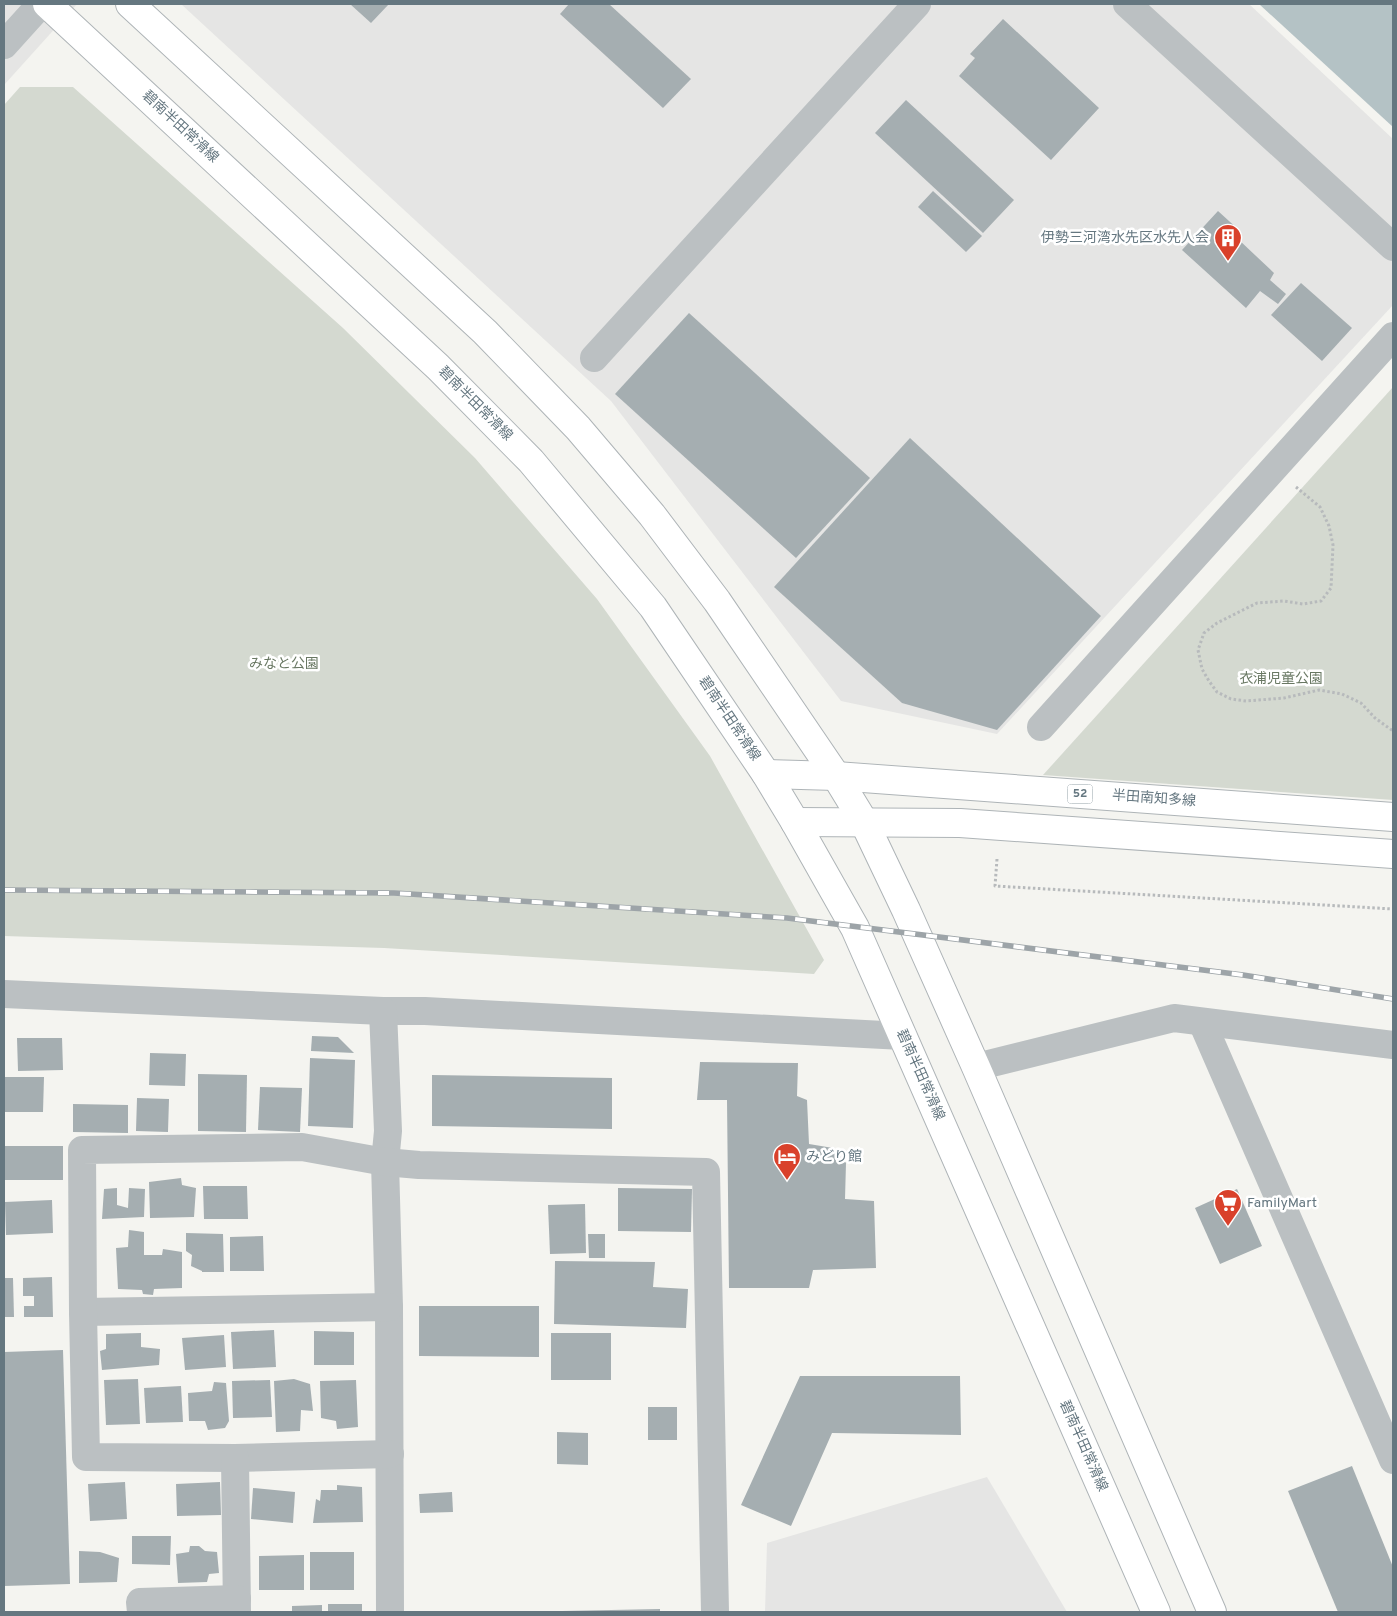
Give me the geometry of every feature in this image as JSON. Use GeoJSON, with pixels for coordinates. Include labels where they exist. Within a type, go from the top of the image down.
{"type":"FeatureCollection","features":[{"type":"Feature","properties":{"kind":"main road","name":"碧南半田常滑線"},"geometry":{"type":"LineString","coordinates":[[47,4],[438,367],[531,461],[653,607],[766,774],[855,928],[1156,1612]]}},
{"type":"Feature","properties":{"kind":"main road"},"geometry":{"type":"LineString","coordinates":[[130,4],[484,332],[578,428],[652,514],[717,601],[836,776],[864,822],[906,910],[1212,1612]]}},
{"type":"Feature","properties":{"kind":"main road","name":"半田南知多線"},"geometry":{"type":"LineString","coordinates":[[766,774],[836,776],[1393,817]]}},
{"type":"Feature","properties":{"kind":"main road"},"geometry":{"type":"LineString","coordinates":[[795,822],[960,823],[1393,854]]}},
{"type":"Feature","properties":{"kind":"street"},"geometry":{"type":"LineString","coordinates":[[4,45],[41,4]]}},
{"type":"Feature","properties":{"kind":"street"},"geometry":{"type":"LineString","coordinates":[[594,358],[917,4]]}},
{"type":"Feature","properties":{"kind":"street"},"geometry":{"type":"LineString","coordinates":[[1127,4],[1393,247]]}},
{"type":"Feature","properties":{"kind":"street"},"geometry":{"type":"LineString","coordinates":[[1041,727],[1393,336]]}},
{"type":"Feature","properties":{"kind":"street"},"geometry":{"type":"LineString","coordinates":[[4,994],[425,1011],[903,1036]]}},
{"type":"Feature","properties":{"kind":"street"},"geometry":{"type":"LineString","coordinates":[[383,1010],[388,1131],[385,1162],[389,1307],[390,1612]]}},
{"type":"Feature","properties":{"kind":"street"},"geometry":{"type":"LineString","coordinates":[[976,1067],[1174,1018],[1393,1045]]}},
{"type":"Feature","properties":{"kind":"street"},"geometry":{"type":"LineString","coordinates":[[1202,1022],[1393,1460]]}},
{"type":"Feature","properties":{"kind":"street"},"geometry":{"type":"LineString","coordinates":[[390,1454],[236,1458],[86,1457],[82,1150],[302,1147],[385,1162],[419,1165],[706,1172],[715,1612]]}},
{"type":"Feature","properties":{"kind":"street"},"geometry":{"type":"LineString","coordinates":[[83,1312],[389,1307]]}},
{"type":"Feature","properties":{"kind":"street"},"geometry":{"type":"LineString","coordinates":[[140,1612],[140,1602],[237,1606],[236,1458]]}},
{"type":"Feature","properties":{"kind":"path"},"geometry":{"type":"LineString","coordinates":[[1295,486],[1320,507],[1329,526],[1333,545],[1331,588],[1321,601],[1303,604],[1284,601],[1257,603],[1217,623],[1204,634],[1198,650],[1202,669],[1217,692],[1231,699],[1246,701],[1284,698],[1319,690],[1342,694],[1361,703],[1375,718],[1393,731]]}},
{"type":"Feature","properties":{"kind":"path"},"geometry":{"type":"LineString","coordinates":[[998,859],[995,886],[1393,909]]}},
{"type":"Feature","properties":{"kind":"shaded area"},"geometry":{"type":"Polygon","coordinates":[[[4,4],[77,4],[4,85],[4,4]]]}},
{"type":"Feature","properties":{"kind":"shaded area"},"geometry":{"type":"Polygon","coordinates":[[[181,4],[1249,4],[1393,139],[1393,305],[997,734],[841,701],[611,401],[181,4]]]}},
{"type":"Feature","properties":{"kind":"shaded area"},"geometry":{"type":"Polygon","coordinates":[[[1259,4],[1393,4],[1393,127],[1259,4]]]}},
{"type":"Feature","properties":{"kind":"shaded area"},"geometry":{"type":"Polygon","coordinates":[[[987,1477],[1067,1612],[765,1612],[767,1543],[987,1477]]]}},
{"type":"Feature","properties":{"kind":"green space","name":"みなと公園"},"geometry":{"type":"Polygon","coordinates":[[[20,87],[73,87],[343,328],[475,458],[597,599],[710,756],[824,960],[814,974],[384,948],[4,936],[4,105],[20,87]]]}},
{"type":"Feature","properties":{"kind":"green space","name":"衣浦児童公園"},"geometry":{"type":"Polygon","coordinates":[[[1393,387],[1393,800],[1043,775],[1393,387]]]}},
{"type":"Feature","properties":{"kind":"building"},"geometry":{"type":"Polygon","coordinates":[[[350,4],[389,4],[371,23],[350,4]]]}},
{"type":"Feature","properties":{"kind":"building"},"geometry":{"type":"Polygon","coordinates":[[[569,4],[609,4],[691,79],[663,108],[560,14],[569,4]]]}},
{"type":"Feature","properties":{"kind":"building"},"geometry":{"type":"Polygon","coordinates":[[[1003,19],[1099,108],[1051,160],[959,76],[975,58],[970,54],[1003,19]]]}},
{"type":"Feature","properties":{"kind":"building"},"geometry":{"type":"Polygon","coordinates":[[[906,100],[1014,200],[983,233],[875,133],[906,100]]]}},
{"type":"Feature","properties":{"kind":"building"},"geometry":{"type":"Polygon","coordinates":[[[933,191],[982,236],[966,252],[918,207],[933,191]]]}},
{"type":"Feature","properties":{"kind":"building","name":"伊勢三河湾水先区水先人会"},"geometry":{"type":"Polygon","coordinates":[[[1218,211],[1240,231],[1238,239],[1274,273],[1270,280],[1286,294],[1278,304],[1260,291],[1246,308],[1182,250],[1218,211]]]}},
{"type":"Feature","properties":{"kind":"building"},"geometry":{"type":"Polygon","coordinates":[[[1301,283],[1352,328],[1322,361],[1271,315],[1301,283]]]}},
{"type":"Feature","properties":{"kind":"building"},"geometry":{"type":"Polygon","coordinates":[[[689,313],[870,478],[796,558],[615,394],[689,313]]]}},
{"type":"Feature","properties":{"kind":"building"},"geometry":{"type":"Polygon","coordinates":[[[910,438],[1101,616],[997,730],[902,703],[774,587],[910,438]]]}},
{"type":"Feature","properties":{"kind":"building"},"geometry":{"type":"Polygon","coordinates":[[[312,1036],[338,1037],[354,1053],[311,1051],[312,1036]]]}},
{"type":"Feature","properties":{"kind":"building"},"geometry":{"type":"Polygon","coordinates":[[[17,1038],[62,1038],[63,1070],[18,1071],[17,1038]]]}},
{"type":"Feature","properties":{"kind":"building"},"geometry":{"type":"Polygon","coordinates":[[[150,1053],[186,1054],[185,1086],[149,1085],[150,1053]]]}},
{"type":"Feature","properties":{"kind":"building"},"geometry":{"type":"Polygon","coordinates":[[[310,1058],[355,1060],[353,1128],[308,1126],[310,1058]]]}},
{"type":"Feature","properties":{"kind":"building","name":"みどり館"},"geometry":{"type":"Polygon","coordinates":[[[700,1062],[798,1063],[797,1096],[807,1100],[809,1144],[833,1148],[846,1163],[845,1199],[874,1201],[876,1268],[813,1270],[809,1288],[729,1288],[727,1100],[697,1100],[700,1062]]]}},
{"type":"Feature","properties":{"kind":"building"},"geometry":{"type":"Polygon","coordinates":[[[198,1074],[247,1075],[246,1132],[198,1131],[198,1074]]]}},
{"type":"Feature","properties":{"kind":"building"},"geometry":{"type":"Polygon","coordinates":[[[432,1075],[612,1078],[612,1129],[432,1126],[432,1075]]]}},
{"type":"Feature","properties":{"kind":"building"},"geometry":{"type":"Polygon","coordinates":[[[4,1077],[44,1077],[43,1112],[4,1112],[4,1077]]]}},
{"type":"Feature","properties":{"kind":"building"},"geometry":{"type":"Polygon","coordinates":[[[260,1087],[302,1088],[300,1132],[258,1130],[260,1087]]]}},
{"type":"Feature","properties":{"kind":"building"},"geometry":{"type":"Polygon","coordinates":[[[137,1098],[169,1099],[168,1132],[136,1131],[137,1098]]]}},
{"type":"Feature","properties":{"kind":"building"},"geometry":{"type":"Polygon","coordinates":[[[73,1104],[128,1105],[128,1133],[73,1132],[73,1104]]]}},
{"type":"Feature","properties":{"kind":"building"},"geometry":{"type":"Polygon","coordinates":[[[4,1146],[63,1146],[63,1180],[4,1180],[4,1146]]]}},
{"type":"Feature","properties":{"kind":"building"},"geometry":{"type":"Polygon","coordinates":[[[181,1178],[182,1185],[196,1188],[194,1217],[150,1218],[149,1182],[181,1178]]]}},
{"type":"Feature","properties":{"kind":"building"},"geometry":{"type":"Polygon","coordinates":[[[203,1186],[247,1186],[248,1219],[204,1219],[203,1186]]]}},
{"type":"Feature","properties":{"kind":"building"},"geometry":{"type":"Polygon","coordinates":[[[117,1188],[117,1205],[128,1208],[129,1188],[145,1189],[144,1217],[102,1219],[104,1189],[117,1188]]]}},
{"type":"Feature","properties":{"kind":"building"},"geometry":{"type":"Polygon","coordinates":[[[618,1188],[692,1189],[691,1232],[618,1231],[618,1188]]]}},
{"type":"Feature","properties":{"kind":"building","name":"FamilyMart"},"geometry":{"type":"Polygon","coordinates":[[[1237,1189],[1262,1246],[1220,1264],[1195,1208],[1237,1189]]]}},
{"type":"Feature","properties":{"kind":"building"},"geometry":{"type":"Polygon","coordinates":[[[52,1200],[53,1233],[6,1235],[5,1202],[52,1200]]]}},
{"type":"Feature","properties":{"kind":"building"},"geometry":{"type":"Polygon","coordinates":[[[585,1204],[586,1253],[550,1254],[548,1205],[585,1204]]]}},
{"type":"Feature","properties":{"kind":"building"},"geometry":{"type":"Polygon","coordinates":[[[129,1230],[144,1232],[144,1255],[162,1255],[163,1249],[182,1252],[182,1288],[154,1289],[153,1295],[143,1294],[142,1290],[118,1289],[116,1248],[128,1247],[129,1230]]]}},
{"type":"Feature","properties":{"kind":"building"},"geometry":{"type":"Polygon","coordinates":[[[186,1233],[223,1234],[224,1272],[202,1272],[191,1266],[192,1255],[186,1251],[186,1233]]]}},
{"type":"Feature","properties":{"kind":"building"},"geometry":{"type":"Polygon","coordinates":[[[588,1234],[605,1234],[605,1258],[589,1258],[588,1234]]]}},
{"type":"Feature","properties":{"kind":"building"},"geometry":{"type":"Polygon","coordinates":[[[263,1236],[264,1271],[230,1271],[230,1237],[263,1236]]]}},
{"type":"Feature","properties":{"kind":"building"},"geometry":{"type":"Polygon","coordinates":[[[555,1261],[655,1262],[653,1287],[688,1289],[686,1328],[554,1324],[555,1261]]]}},
{"type":"Feature","properties":{"kind":"building"},"geometry":{"type":"Polygon","coordinates":[[[52,1277],[53,1317],[24,1317],[24,1306],[34,1306],[34,1296],[23,1296],[23,1278],[52,1277]]]}},
{"type":"Feature","properties":{"kind":"building"},"geometry":{"type":"Polygon","coordinates":[[[4,1278],[13,1278],[14,1317],[4,1317],[4,1278]]]}},
{"type":"Feature","properties":{"kind":"building"},"geometry":{"type":"Polygon","coordinates":[[[419,1306],[539,1306],[539,1357],[419,1356],[419,1306]]]}},
{"type":"Feature","properties":{"kind":"building"},"geometry":{"type":"Polygon","coordinates":[[[274,1330],[276,1367],[233,1369],[231,1332],[274,1330]]]}},
{"type":"Feature","properties":{"kind":"building"},"geometry":{"type":"Polygon","coordinates":[[[314,1331],[354,1332],[354,1365],[314,1365],[314,1331]]]}},
{"type":"Feature","properties":{"kind":"building"},"geometry":{"type":"Polygon","coordinates":[[[141,1333],[141,1347],[160,1349],[159,1365],[102,1370],[100,1351],[106,1349],[106,1334],[141,1333]]]}},
{"type":"Feature","properties":{"kind":"building"},"geometry":{"type":"Polygon","coordinates":[[[551,1333],[611,1333],[611,1380],[551,1380],[551,1333]]]}},
{"type":"Feature","properties":{"kind":"building"},"geometry":{"type":"Polygon","coordinates":[[[224,1335],[226,1367],[185,1370],[182,1338],[224,1335]]]}},
{"type":"Feature","properties":{"kind":"building"},"geometry":{"type":"Polygon","coordinates":[[[63,1350],[70,1584],[4,1586],[4,1352],[63,1350]]]}},
{"type":"Feature","properties":{"kind":"building"},"geometry":{"type":"Polygon","coordinates":[[[800,1376],[960,1376],[961,1435],[832,1433],[791,1526],[741,1505],[800,1376]]]}},
{"type":"Feature","properties":{"kind":"building"},"geometry":{"type":"Polygon","coordinates":[[[138,1379],[140,1424],[106,1425],[104,1380],[138,1379]]]}},
{"type":"Feature","properties":{"kind":"building"},"geometry":{"type":"Polygon","coordinates":[[[294,1379],[310,1384],[313,1411],[301,1410],[300,1431],[276,1432],[274,1381],[294,1379]]]}},
{"type":"Feature","properties":{"kind":"building"},"geometry":{"type":"Polygon","coordinates":[[[270,1380],[272,1417],[233,1418],[232,1381],[270,1380]]]}},
{"type":"Feature","properties":{"kind":"building"},"geometry":{"type":"Polygon","coordinates":[[[356,1380],[358,1427],[337,1429],[336,1421],[321,1418],[320,1381],[356,1380]]]}},
{"type":"Feature","properties":{"kind":"building"},"geometry":{"type":"Polygon","coordinates":[[[214,1382],[226,1383],[229,1421],[225,1428],[208,1430],[205,1421],[189,1421],[188,1393],[212,1391],[214,1382]]]}},
{"type":"Feature","properties":{"kind":"building"},"geometry":{"type":"Polygon","coordinates":[[[181,1386],[183,1422],[146,1423],[144,1388],[181,1386]]]}},
{"type":"Feature","properties":{"kind":"building"},"geometry":{"type":"Polygon","coordinates":[[[648,1407],[677,1407],[677,1440],[648,1440],[648,1407]]]}},
{"type":"Feature","properties":{"kind":"building"},"geometry":{"type":"Polygon","coordinates":[[[557,1432],[588,1433],[588,1465],[557,1464],[557,1432]]]}},
{"type":"Feature","properties":{"kind":"building"},"geometry":{"type":"Polygon","coordinates":[[[1352,1466],[1393,1567],[1393,1612],[1338,1612],[1288,1491],[1352,1466]]]}},
{"type":"Feature","properties":{"kind":"building"},"geometry":{"type":"Polygon","coordinates":[[[125,1482],[127,1519],[90,1521],[88,1484],[125,1482]]]}},
{"type":"Feature","properties":{"kind":"building"},"geometry":{"type":"Polygon","coordinates":[[[220,1482],[221,1515],[177,1516],[176,1484],[220,1482]]]}},
{"type":"Feature","properties":{"kind":"building"},"geometry":{"type":"Polygon","coordinates":[[[337,1485],[362,1487],[363,1522],[313,1523],[316,1499],[320,1501],[321,1490],[337,1490],[337,1485]]]}},
{"type":"Feature","properties":{"kind":"building"},"geometry":{"type":"Polygon","coordinates":[[[253,1488],[295,1492],[293,1523],[251,1519],[253,1488]]]}},
{"type":"Feature","properties":{"kind":"building"},"geometry":{"type":"Polygon","coordinates":[[[452,1492],[453,1512],[420,1513],[419,1494],[452,1492]]]}},
{"type":"Feature","properties":{"kind":"building"},"geometry":{"type":"Polygon","coordinates":[[[132,1536],[171,1536],[170,1565],[132,1564],[132,1536]]]}},
{"type":"Feature","properties":{"kind":"building"},"geometry":{"type":"Polygon","coordinates":[[[190,1546],[199,1546],[205,1551],[217,1552],[219,1573],[209,1574],[207,1582],[178,1583],[176,1554],[189,1552],[190,1546]]]}},
{"type":"Feature","properties":{"kind":"building"},"geometry":{"type":"Polygon","coordinates":[[[79,1551],[100,1552],[119,1558],[117,1582],[79,1583],[79,1551]]]}},
{"type":"Feature","properties":{"kind":"building"},"geometry":{"type":"Polygon","coordinates":[[[310,1552],[354,1552],[354,1590],[310,1590],[310,1552]]]}},
{"type":"Feature","properties":{"kind":"building"},"geometry":{"type":"Polygon","coordinates":[[[304,1555],[304,1590],[259,1590],[259,1556],[304,1555]]]}},
{"type":"Feature","properties":{"kind":"building"},"geometry":{"type":"Polygon","coordinates":[[[328,1604],[362,1604],[362,1612],[328,1612],[328,1604]]]}},
{"type":"Feature","properties":{"kind":"building"},"geometry":{"type":"Polygon","coordinates":[[[322,1605],[322,1612],[292,1612],[292,1606],[322,1605]]]}},
{"type":"Feature","properties":{"kind":"building"},"geometry":{"type":"Polygon","coordinates":[[[660,1609],[660,1612],[562,1612],[562,1611],[660,1609]]]}},
{"type":"Feature","properties":{"kind":"railway"},"geometry":{"type":"LineString","coordinates":[[4,890],[394,893],[787,918],[1243,975],[1393,999]]}},
{"type":"Feature","properties":{"kind":"place","name":"伊勢三河湾水先区水先人会"},"geometry":{"type":"Point","coordinates":[1228,262]}},
{"type":"Feature","properties":{"kind":"place","name":"みどり館"},"geometry":{"type":"Point","coordinates":[787,1181]}},
{"type":"Feature","properties":{"kind":"place","name":"FamilyMart"},"geometry":{"type":"Point","coordinates":[1228,1227]}}]}
